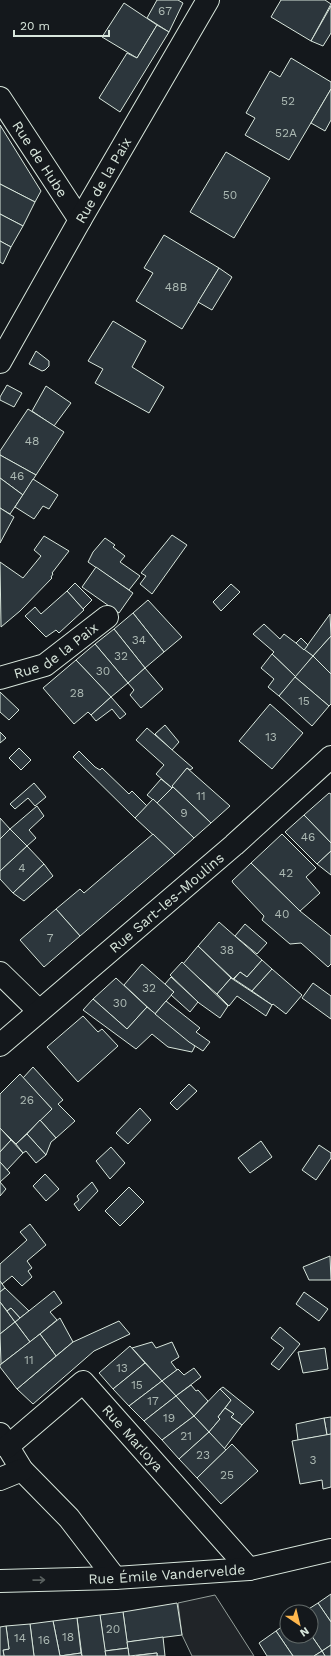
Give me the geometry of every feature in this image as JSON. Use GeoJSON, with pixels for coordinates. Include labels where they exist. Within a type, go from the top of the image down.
{"type":"FeatureCollection","features":[{"type":"Feature","properties":{"kind":"street","name":"Rue de la Paix"},"geometry":{"type":"LineString","coordinates":[[0,362],[80,220],[208,0]]}},
{"type":"Feature","properties":{"kind":"street","name":"Rue de Hube"},"geometry":{"type":"LineString","coordinates":[[0,98],[80,220]]}},
{"type":"Feature","properties":{"kind":"street","name":"Rue de la Paix"},"geometry":{"type":"LineString","coordinates":[[0,678],[46,665],[107,617]]}},
{"type":"Feature","properties":{"kind":"street","name":"Rue Sart-les-Moulins"},"geometry":{"type":"LineString","coordinates":[[0,1045],[234,845],[331,757]]}},
{"type":"Feature","properties":{"kind":"street"},"geometry":{"type":"LineString","coordinates":[[0,973],[39,1011]]}},
{"type":"Feature","properties":{"kind":"street","name":"Rue Marloya"},"geometry":{"type":"LineString","coordinates":[[115,1578],[70,1518],[22,1470],[4,1440],[83,1382],[250,1569]]}},
{"type":"Feature","properties":{"kind":"street"},"geometry":{"type":"LineString","coordinates":[[0,1479],[22,1470]]}},
{"type":"Feature","properties":{"kind":"street","name":"Rue Émile Vandervelde"},"geometry":{"type":"LineString","coordinates":[[0,1580],[115,1578],[250,1569],[331,1550]]}},
{"type":"Feature","properties":{"kind":"shaded area"},"geometry":{"type":"Polygon","coordinates":[[[215,1595],[254,1656],[192,1656],[182,1635],[178,1603],[215,1595]]]}},
{"type":"Feature","properties":{"kind":"building"},"geometry":{"type":"Polygon","coordinates":[[[157,0],[178,0],[183,3],[169,32],[147,18],[157,0]]]}},
{"type":"Feature","properties":{"kind":"building"},"geometry":{"type":"Polygon","coordinates":[[[281,0],[325,0],[331,4],[311,41],[271,17],[281,0]]]}},
{"type":"Feature","properties":{"kind":"building"},"geometry":{"type":"Polygon","coordinates":[[[124,3],[157,25],[137,58],[102,37],[124,3]]]}},
{"type":"Feature","properties":{"kind":"building"},"geometry":{"type":"Polygon","coordinates":[[[331,6],[331,33],[323,46],[311,41],[331,6]]]}},
{"type":"Feature","properties":{"kind":"building"},"geometry":{"type":"Polygon","coordinates":[[[157,25],[169,32],[120,112],[99,98],[127,53],[137,58],[157,25]]]}},
{"type":"Feature","properties":{"kind":"building"},"geometry":{"type":"Polygon","coordinates":[[[291,58],[331,82],[331,89],[289,160],[245,135],[255,118],[246,113],[270,71],[280,77],[291,58]]]}},
{"type":"Feature","properties":{"kind":"building"},"geometry":{"type":"Polygon","coordinates":[[[331,89],[331,120],[325,131],[311,123],[331,89]]]}},
{"type":"Feature","properties":{"kind":"building"},"geometry":{"type":"Polygon","coordinates":[[[0,125],[41,191],[35,202],[0,184],[0,125]]]}},
{"type":"Feature","properties":{"kind":"building"},"geometry":{"type":"Polygon","coordinates":[[[226,152],[270,178],[234,238],[190,212],[226,152]]]}},
{"type":"Feature","properties":{"kind":"building"},"geometry":{"type":"Polygon","coordinates":[[[0,184],[35,202],[23,226],[0,214],[0,184]]]}},
{"type":"Feature","properties":{"kind":"building"},"geometry":{"type":"Polygon","coordinates":[[[0,214],[23,226],[11,247],[0,241],[0,214]]]}},
{"type":"Feature","properties":{"kind":"building"},"geometry":{"type":"Polygon","coordinates":[[[164,235],[219,268],[182,329],[136,301],[153,273],[144,268],[164,235]]]}},
{"type":"Feature","properties":{"kind":"building"},"geometry":{"type":"Polygon","coordinates":[[[0,241],[11,247],[3,264],[0,262],[0,241]]]}},
{"type":"Feature","properties":{"kind":"building"},"geometry":{"type":"Polygon","coordinates":[[[219,268],[232,277],[212,310],[198,302],[219,268]]]}},
{"type":"Feature","properties":{"kind":"building"},"geometry":{"type":"Polygon","coordinates":[[[113,321],[146,341],[132,367],[164,387],[149,413],[95,383],[103,369],[88,361],[113,321]]]}},
{"type":"Feature","properties":{"kind":"building"},"geometry":{"type":"Polygon","coordinates":[[[36,351],[49,361],[49,366],[45,370],[42,371],[29,364],[36,351]]]}},
{"type":"Feature","properties":{"kind":"building"},"geometry":{"type":"Polygon","coordinates":[[[7,385],[22,393],[14,407],[0,400],[0,397],[7,385]]]}},
{"type":"Feature","properties":{"kind":"building"},"geometry":{"type":"Polygon","coordinates":[[[46,386],[71,403],[54,426],[32,411],[46,386]]]}},
{"type":"Feature","properties":{"kind":"building"},"geometry":{"type":"Polygon","coordinates":[[[28,409],[64,432],[36,475],[0,455],[0,451],[28,409]]]}},
{"type":"Feature","properties":{"kind":"building"},"geometry":{"type":"Polygon","coordinates":[[[0,455],[36,475],[23,495],[0,478],[0,455]]]}},
{"type":"Feature","properties":{"kind":"building"},"geometry":{"type":"Polygon","coordinates":[[[0,478],[23,495],[10,514],[0,508],[0,478]]]}},
{"type":"Feature","properties":{"kind":"building"},"geometry":{"type":"Polygon","coordinates":[[[33,479],[58,495],[49,509],[43,506],[34,519],[15,507],[33,479]]]}},
{"type":"Feature","properties":{"kind":"building"},"geometry":{"type":"Polygon","coordinates":[[[0,508],[14,517],[0,543],[0,508]]]}},
{"type":"Feature","properties":{"kind":"building"},"geometry":{"type":"Polygon","coordinates":[[[172,535],[187,545],[152,594],[140,584],[146,576],[141,573],[172,535]]]}},
{"type":"Feature","properties":{"kind":"building"},"geometry":{"type":"Polygon","coordinates":[[[44,536],[69,551],[52,573],[52,578],[20,611],[1,627],[0,562],[23,578],[41,556],[34,550],[44,536]]]}},
{"type":"Feature","properties":{"kind":"building"},"geometry":{"type":"Polygon","coordinates":[[[105,538],[115,545],[113,547],[125,556],[120,562],[140,576],[129,590],[88,562],[93,552],[105,538]]]}},
{"type":"Feature","properties":{"kind":"building"},"geometry":{"type":"Polygon","coordinates":[[[96,567],[133,593],[119,613],[82,587],[96,567]]]}},
{"type":"Feature","properties":{"kind":"building"},"geometry":{"type":"Polygon","coordinates":[[[75,583],[92,600],[83,609],[67,591],[75,583]]]}},
{"type":"Feature","properties":{"kind":"building"},"geometry":{"type":"Polygon","coordinates":[[[231,584],[240,592],[221,611],[213,602],[231,584]]]}},
{"type":"Feature","properties":{"kind":"building"},"geometry":{"type":"Polygon","coordinates":[[[67,591],[84,610],[59,633],[56,630],[46,637],[25,616],[35,607],[41,614],[67,591]]]}},
{"type":"Feature","properties":{"kind":"building"},"geometry":{"type":"Polygon","coordinates":[[[148,600],[182,637],[164,652],[133,613],[148,600]]]}},
{"type":"Feature","properties":{"kind":"building"},"geometry":{"type":"Polygon","coordinates":[[[133,613],[164,652],[145,668],[114,629],[133,613]]]}},
{"type":"Feature","properties":{"kind":"building"},"geometry":{"type":"Polygon","coordinates":[[[330,614],[331,636],[313,656],[304,650],[330,614]]]}},
{"type":"Feature","properties":{"kind":"building"},"geometry":{"type":"Polygon","coordinates":[[[264,624],[280,639],[284,634],[313,656],[296,677],[272,654],[274,652],[253,634],[264,624]]]}},
{"type":"Feature","properties":{"kind":"building"},"geometry":{"type":"Polygon","coordinates":[[[114,629],[145,668],[128,683],[95,644],[114,629]]]}},
{"type":"Feature","properties":{"kind":"building"},"geometry":{"type":"Polygon","coordinates":[[[331,636],[331,674],[313,656],[331,636]]]}},
{"type":"Feature","properties":{"kind":"building"},"geometry":{"type":"Polygon","coordinates":[[[301,638],[308,645],[304,650],[296,643],[301,638]]]}},
{"type":"Feature","properties":{"kind":"building"},"geometry":{"type":"Polygon","coordinates":[[[95,644],[128,683],[111,697],[76,660],[95,644]]]}},
{"type":"Feature","properties":{"kind":"building"},"geometry":{"type":"Polygon","coordinates":[[[272,654],[296,677],[279,696],[268,687],[274,679],[261,668],[272,654]]]}},
{"type":"Feature","properties":{"kind":"building"},"geometry":{"type":"Polygon","coordinates":[[[313,656],[331,674],[331,704],[329,706],[295,677],[313,656]]]}},
{"type":"Feature","properties":{"kind":"building"},"geometry":{"type":"Polygon","coordinates":[[[76,660],[111,697],[91,715],[88,712],[74,724],[43,688],[76,660]]]}},
{"type":"Feature","properties":{"kind":"building"},"geometry":{"type":"Polygon","coordinates":[[[145,668],[163,689],[141,708],[130,695],[134,690],[128,683],[145,668]]]}},
{"type":"Feature","properties":{"kind":"building"},"geometry":{"type":"Polygon","coordinates":[[[295,677],[329,706],[312,726],[279,696],[295,677]]]}},
{"type":"Feature","properties":{"kind":"building"},"geometry":{"type":"Polygon","coordinates":[[[0,692],[19,710],[9,720],[0,712],[0,692]]]}},
{"type":"Feature","properties":{"kind":"building"},"geometry":{"type":"Polygon","coordinates":[[[111,697],[126,714],[120,719],[112,709],[96,721],[91,715],[111,697]]]}},
{"type":"Feature","properties":{"kind":"building"},"geometry":{"type":"Polygon","coordinates":[[[270,704],[303,733],[272,769],[239,741],[270,704]]]}},
{"type":"Feature","properties":{"kind":"building"},"geometry":{"type":"Polygon","coordinates":[[[165,725],[179,742],[172,750],[155,734],[165,725]]]}},
{"type":"Feature","properties":{"kind":"building"},"geometry":{"type":"Polygon","coordinates":[[[147,728],[193,768],[190,770],[187,768],[172,788],[156,774],[164,765],[136,740],[147,728]]]}},
{"type":"Feature","properties":{"kind":"building"},"geometry":{"type":"Polygon","coordinates":[[[0,732],[6,738],[0,743],[0,732]]]}},
{"type":"Feature","properties":{"kind":"building"},"geometry":{"type":"Polygon","coordinates":[[[19,748],[31,760],[21,770],[9,758],[19,748]]]}},
{"type":"Feature","properties":{"kind":"building"},"geometry":{"type":"Polygon","coordinates":[[[79,751],[95,767],[100,770],[102,768],[129,794],[132,791],[147,806],[135,818],[73,757],[79,751]]]}},
{"type":"Feature","properties":{"kind":"building"},"geometry":{"type":"Polygon","coordinates":[[[187,768],[230,806],[211,823],[172,786],[187,768]]]}},
{"type":"Feature","properties":{"kind":"building"},"geometry":{"type":"Polygon","coordinates":[[[161,779],[172,788],[157,803],[147,795],[161,779]]]}},
{"type":"Feature","properties":{"kind":"building"},"geometry":{"type":"Polygon","coordinates":[[[34,783],[46,797],[35,806],[28,798],[15,809],[10,804],[34,783]]]}},
{"type":"Feature","properties":{"kind":"building"},"geometry":{"type":"Polygon","coordinates":[[[173,787],[211,823],[194,838],[157,803],[173,787]]]}},
{"type":"Feature","properties":{"kind":"building"},"geometry":{"type":"Polygon","coordinates":[[[329,793],[331,794],[331,843],[304,815],[329,793]]]}},
{"type":"Feature","properties":{"kind":"building"},"geometry":{"type":"Polygon","coordinates":[[[153,799],[194,838],[175,855],[135,818],[153,799]]]}},
{"type":"Feature","properties":{"kind":"building"},"geometry":{"type":"Polygon","coordinates":[[[37,806],[44,816],[29,830],[36,838],[27,846],[10,829],[37,806]]]}},
{"type":"Feature","properties":{"kind":"building"},"geometry":{"type":"Polygon","coordinates":[[[304,815],[331,843],[331,851],[317,864],[285,832],[304,815]]]}},
{"type":"Feature","properties":{"kind":"building"},"geometry":{"type":"Polygon","coordinates":[[[0,818],[10,829],[0,839],[0,818]]]}},
{"type":"Feature","properties":{"kind":"building"},"geometry":{"type":"Polygon","coordinates":[[[10,829],[27,846],[0,871],[0,839],[10,829]]]}},
{"type":"Feature","properties":{"kind":"building"},"geometry":{"type":"Polygon","coordinates":[[[153,834],[175,855],[80,936],[56,909],[80,889],[84,893],[153,834]]]}},
{"type":"Feature","properties":{"kind":"building"},"geometry":{"type":"Polygon","coordinates":[[[282,834],[316,868],[306,877],[320,893],[300,911],[251,863],[282,834]]]}},
{"type":"Feature","properties":{"kind":"building"},"geometry":{"type":"Polygon","coordinates":[[[27,846],[44,864],[13,893],[0,879],[0,871],[27,846]]]}},
{"type":"Feature","properties":{"kind":"building"},"geometry":{"type":"Polygon","coordinates":[[[331,851],[331,875],[317,864],[331,851]]]}},
{"type":"Feature","properties":{"kind":"building"},"geometry":{"type":"Polygon","coordinates":[[[251,863],[300,911],[331,936],[331,964],[328,967],[301,943],[290,944],[262,920],[264,916],[233,883],[232,881],[251,863]]]}},
{"type":"Feature","properties":{"kind":"building"},"geometry":{"type":"Polygon","coordinates":[[[44,864],[53,876],[24,901],[13,893],[44,864]]]}},
{"type":"Feature","properties":{"kind":"building"},"geometry":{"type":"Polygon","coordinates":[[[56,909],[80,936],[44,967],[20,940],[56,909]]]}},
{"type":"Feature","properties":{"kind":"building"},"geometry":{"type":"Polygon","coordinates":[[[219,922],[262,960],[247,977],[240,972],[233,979],[198,946],[219,922]]]}},
{"type":"Feature","properties":{"kind":"building"},"geometry":{"type":"Polygon","coordinates":[[[245,924],[267,943],[257,954],[235,936],[245,924]]]}},
{"type":"Feature","properties":{"kind":"building"},"geometry":{"type":"Polygon","coordinates":[[[198,946],[231,978],[217,994],[183,964],[198,946]]]}},
{"type":"Feature","properties":{"kind":"building"},"geometry":{"type":"Polygon","coordinates":[[[262,960],[272,969],[252,991],[234,979],[240,972],[247,977],[262,960]]]}},
{"type":"Feature","properties":{"kind":"building"},"geometry":{"type":"Polygon","coordinates":[[[182,962],[228,1006],[220,1018],[199,1003],[170,975],[182,962]]]}},
{"type":"Feature","properties":{"kind":"building"},"geometry":{"type":"Polygon","coordinates":[[[142,964],[174,992],[155,1014],[124,985],[142,964]]]}},
{"type":"Feature","properties":{"kind":"building"},"geometry":{"type":"Polygon","coordinates":[[[272,969],[302,995],[286,1014],[252,991],[272,969]]]}},
{"type":"Feature","properties":{"kind":"building"},"geometry":{"type":"Polygon","coordinates":[[[171,977],[198,1002],[190,1012],[171,995],[174,992],[165,984],[171,977]]]}},
{"type":"Feature","properties":{"kind":"building"},"geometry":{"type":"Polygon","coordinates":[[[116,978],[147,1007],[127,1029],[93,999],[116,978]]]}},
{"type":"Feature","properties":{"kind":"building"},"geometry":{"type":"Polygon","coordinates":[[[231,978],[272,1005],[266,1016],[237,996],[229,1006],[217,994],[231,978]]]}},
{"type":"Feature","properties":{"kind":"building"},"geometry":{"type":"Polygon","coordinates":[[[313,983],[331,996],[331,1019],[302,998],[313,983]]]}},
{"type":"Feature","properties":{"kind":"building"},"geometry":{"type":"Polygon","coordinates":[[[93,999],[127,1029],[147,1007],[195,1046],[192,1052],[168,1047],[152,1034],[136,1049],[83,1010],[93,999]]]}},
{"type":"Feature","properties":{"kind":"building"},"geometry":{"type":"Polygon","coordinates":[[[166,1001],[200,1028],[196,1032],[210,1042],[203,1051],[189,1042],[155,1014],[166,1001]]]}},
{"type":"Feature","properties":{"kind":"building"},"geometry":{"type":"Polygon","coordinates":[[[83,1016],[98,1032],[102,1029],[118,1046],[78,1082],[47,1047],[83,1016]]]}},
{"type":"Feature","properties":{"kind":"building"},"geometry":{"type":"Polygon","coordinates":[[[33,1067],[63,1100],[58,1104],[75,1121],[56,1138],[40,1120],[52,1109],[23,1078],[33,1067]]]}},
{"type":"Feature","properties":{"kind":"building"},"geometry":{"type":"Polygon","coordinates":[[[20,1074],[52,1109],[16,1144],[0,1128],[0,1094],[20,1074]]]}},
{"type":"Feature","properties":{"kind":"building"},"geometry":{"type":"Polygon","coordinates":[[[189,1084],[197,1091],[177,1110],[170,1103],[189,1084]]]}},
{"type":"Feature","properties":{"kind":"building"},"geometry":{"type":"Polygon","coordinates":[[[140,1108],[151,1120],[128,1144],[116,1133],[140,1108]]]}},
{"type":"Feature","properties":{"kind":"building"},"geometry":{"type":"Polygon","coordinates":[[[40,1120],[56,1138],[51,1142],[46,1155],[27,1134],[40,1120]]]}},
{"type":"Feature","properties":{"kind":"building"},"geometry":{"type":"Polygon","coordinates":[[[0,1128],[11,1140],[0,1152],[0,1128]]]}},
{"type":"Feature","properties":{"kind":"building"},"geometry":{"type":"Polygon","coordinates":[[[27,1134],[46,1155],[36,1163],[26,1151],[23,1153],[16,1144],[27,1134]]]}},
{"type":"Feature","properties":{"kind":"building"},"geometry":{"type":"Polygon","coordinates":[[[11,1140],[23,1153],[7,1170],[0,1162],[0,1152],[11,1140]]]}},
{"type":"Feature","properties":{"kind":"building"},"geometry":{"type":"Polygon","coordinates":[[[261,1141],[272,1157],[250,1173],[238,1158],[261,1141]]]}},
{"type":"Feature","properties":{"kind":"building"},"geometry":{"type":"Polygon","coordinates":[[[319,1145],[331,1153],[331,1158],[316,1180],[302,1170],[319,1145]]]}},
{"type":"Feature","properties":{"kind":"building"},"geometry":{"type":"Polygon","coordinates":[[[111,1147],[125,1163],[110,1179],[96,1161],[111,1147]]]}},
{"type":"Feature","properties":{"kind":"building"},"geometry":{"type":"Polygon","coordinates":[[[0,1162],[10,1173],[0,1182],[0,1162]]]}},
{"type":"Feature","properties":{"kind":"building"},"geometry":{"type":"Polygon","coordinates":[[[45,1174],[59,1189],[46,1201],[33,1186],[45,1174]]]}},
{"type":"Feature","properties":{"kind":"building"},"geometry":{"type":"Polygon","coordinates":[[[0,1182],[6,1189],[0,1196],[0,1182]]]}},
{"type":"Feature","properties":{"kind":"building"},"geometry":{"type":"Polygon","coordinates":[[[92,1182],[98,1191],[79,1211],[74,1204],[79,1200],[77,1196],[92,1182]]]}},
{"type":"Feature","properties":{"kind":"building"},"geometry":{"type":"Polygon","coordinates":[[[129,1187],[144,1202],[120,1226],[105,1211],[129,1187]]]}},
{"type":"Feature","properties":{"kind":"building"},"geometry":{"type":"Polygon","coordinates":[[[30,1224],[46,1245],[27,1261],[32,1268],[28,1271],[32,1277],[22,1286],[12,1276],[2,1284],[0,1281],[0,1264],[27,1240],[20,1232],[30,1224]]]}},
{"type":"Feature","properties":{"kind":"building"},"geometry":{"type":"Polygon","coordinates":[[[330,1256],[331,1280],[309,1280],[303,1267],[330,1256]]]}},
{"type":"Feature","properties":{"kind":"building"},"geometry":{"type":"Polygon","coordinates":[[[0,1281],[5,1288],[0,1292],[0,1281]]]}},
{"type":"Feature","properties":{"kind":"building"},"geometry":{"type":"Polygon","coordinates":[[[5,1288],[29,1311],[20,1318],[11,1308],[7,1311],[0,1302],[0,1292],[5,1288]]]}},
{"type":"Feature","properties":{"kind":"building"},"geometry":{"type":"Polygon","coordinates":[[[54,1291],[62,1303],[50,1312],[57,1320],[30,1342],[15,1322],[54,1291]]]}},
{"type":"Feature","properties":{"kind":"building"},"geometry":{"type":"Polygon","coordinates":[[[304,1292],[328,1309],[319,1321],[296,1304],[304,1292]]]}},
{"type":"Feature","properties":{"kind":"building"},"geometry":{"type":"Polygon","coordinates":[[[0,1302],[15,1322],[0,1334],[0,1302]]]}},
{"type":"Feature","properties":{"kind":"building"},"geometry":{"type":"Polygon","coordinates":[[[11,1308],[20,1318],[15,1322],[7,1311],[11,1308]]]}},
{"type":"Feature","properties":{"kind":"building"},"geometry":{"type":"Polygon","coordinates":[[[60,1318],[73,1342],[56,1356],[40,1334],[60,1318]]]}},
{"type":"Feature","properties":{"kind":"building"},"geometry":{"type":"Polygon","coordinates":[[[119,1321],[130,1334],[94,1351],[33,1404],[17,1389],[73,1342],[119,1321]]]}},
{"type":"Feature","properties":{"kind":"building"},"geometry":{"type":"Polygon","coordinates":[[[15,1322],[30,1342],[1,1364],[0,1334],[15,1322]]]}},
{"type":"Feature","properties":{"kind":"building"},"geometry":{"type":"Polygon","coordinates":[[[280,1327],[300,1344],[279,1370],[271,1364],[284,1348],[271,1338],[280,1327]]]}},
{"type":"Feature","properties":{"kind":"building"},"geometry":{"type":"Polygon","coordinates":[[[40,1334],[56,1356],[17,1389],[0,1365],[40,1334]]]}},
{"type":"Feature","properties":{"kind":"building"},"geometry":{"type":"Polygon","coordinates":[[[152,1342],[156,1348],[172,1342],[179,1357],[171,1362],[177,1370],[162,1381],[132,1348],[152,1342]]]}},
{"type":"Feature","properties":{"kind":"building"},"geometry":{"type":"Polygon","coordinates":[[[130,1346],[145,1363],[113,1389],[99,1373],[130,1346]]]}},
{"type":"Feature","properties":{"kind":"building"},"geometry":{"type":"Polygon","coordinates":[[[325,1348],[328,1369],[303,1373],[298,1352],[325,1348]]]}},
{"type":"Feature","properties":{"kind":"building"},"geometry":{"type":"Polygon","coordinates":[[[145,1363],[162,1381],[129,1406],[113,1389],[145,1363]]]}},
{"type":"Feature","properties":{"kind":"building"},"geometry":{"type":"Polygon","coordinates":[[[194,1368],[201,1377],[176,1396],[162,1381],[178,1369],[184,1375],[194,1368]]]}},
{"type":"Feature","properties":{"kind":"building"},"geometry":{"type":"Polygon","coordinates":[[[162,1381],[176,1396],[144,1421],[129,1406],[162,1381]]]}},
{"type":"Feature","properties":{"kind":"building"},"geometry":{"type":"Polygon","coordinates":[[[191,1385],[208,1401],[194,1416],[176,1396],[191,1385]]]}},
{"type":"Feature","properties":{"kind":"building"},"geometry":{"type":"Polygon","coordinates":[[[223,1387],[254,1412],[242,1425],[231,1417],[234,1414],[225,1408],[231,1400],[220,1389],[223,1387]]]}},
{"type":"Feature","properties":{"kind":"building"},"geometry":{"type":"Polygon","coordinates":[[[220,1389],[231,1400],[218,1417],[220,1419],[209,1432],[194,1416],[220,1389]]]}},
{"type":"Feature","properties":{"kind":"building"},"geometry":{"type":"Polygon","coordinates":[[[176,1396],[194,1416],[162,1440],[144,1421],[176,1396]]]}},
{"type":"Feature","properties":{"kind":"building"},"geometry":{"type":"Polygon","coordinates":[[[225,1408],[234,1414],[231,1417],[242,1425],[224,1449],[209,1432],[220,1419],[218,1417],[225,1408]]]}},
{"type":"Feature","properties":{"kind":"building"},"geometry":{"type":"Polygon","coordinates":[[[194,1416],[209,1432],[179,1459],[162,1440],[194,1416]]]}},
{"type":"Feature","properties":{"kind":"building"},"geometry":{"type":"Polygon","coordinates":[[[331,1417],[331,1434],[327,1435],[324,1418],[331,1417]]]}},
{"type":"Feature","properties":{"kind":"building"},"geometry":{"type":"Polygon","coordinates":[[[324,1418],[327,1435],[298,1440],[296,1424],[324,1418]]]}},
{"type":"Feature","properties":{"kind":"building"},"geometry":{"type":"Polygon","coordinates":[[[209,1432],[226,1450],[197,1478],[179,1459],[209,1432]]]}},
{"type":"Feature","properties":{"kind":"building"},"geometry":{"type":"Polygon","coordinates":[[[331,1434],[331,1487],[323,1489],[322,1480],[300,1484],[292,1441],[331,1434]]]}},
{"type":"Feature","properties":{"kind":"building"},"geometry":{"type":"Polygon","coordinates":[[[232,1444],[258,1471],[221,1504],[197,1478],[232,1444]]]}},
{"type":"Feature","properties":{"kind":"building"},"geometry":{"type":"Polygon","coordinates":[[[331,1594],[331,1622],[319,1604],[318,1603],[331,1594]]]}},
{"type":"Feature","properties":{"kind":"building"},"geometry":{"type":"Polygon","coordinates":[[[177,1603],[182,1635],[127,1642],[123,1612],[177,1603]]]}},
{"type":"Feature","properties":{"kind":"building"},"geometry":{"type":"Polygon","coordinates":[[[319,1604],[331,1622],[331,1645],[322,1651],[317,1644],[319,1644],[319,1604]]]}},
{"type":"Feature","properties":{"kind":"building"},"geometry":{"type":"Polygon","coordinates":[[[123,1612],[128,1648],[105,1651],[100,1615],[123,1612]]]}},
{"type":"Feature","properties":{"kind":"building"},"geometry":{"type":"Polygon","coordinates":[[[100,1615],[106,1656],[82,1656],[77,1618],[100,1615]]]}},
{"type":"Feature","properties":{"kind":"building"},"geometry":{"type":"Polygon","coordinates":[[[77,1618],[81,1653],[60,1656],[53,1621],[77,1618]]]}},
{"type":"Feature","properties":{"kind":"building"},"geometry":{"type":"Polygon","coordinates":[[[53,1621],[60,1656],[34,1656],[30,1624],[53,1621]]]}},
{"type":"Feature","properties":{"kind":"building"},"geometry":{"type":"Polygon","coordinates":[[[30,1624],[34,1656],[4,1656],[3,1650],[9,1649],[6,1626],[30,1624]]]}},
{"type":"Feature","properties":{"kind":"building"},"geometry":{"type":"Polygon","coordinates":[[[6,1626],[9,1649],[3,1650],[4,1656],[0,1656],[0,1627],[6,1626]]]}},
{"type":"Feature","properties":{"kind":"building"},"geometry":{"type":"Polygon","coordinates":[[[276,1631],[279,1635],[279,1644],[285,1644],[293,1656],[267,1656],[259,1643],[276,1631]]]}},
{"type":"Feature","properties":{"kind":"building"},"geometry":{"type":"Polygon","coordinates":[[[163,1637],[165,1656],[157,1656],[157,1653],[129,1656],[127,1642],[163,1637]]]}},
{"type":"Feature","properties":{"kind":"building"},"geometry":{"type":"Polygon","coordinates":[[[285,1644],[317,1644],[322,1651],[314,1656],[293,1656],[285,1644]]]}},
{"type":"Feature","properties":{"kind":"building"},"geometry":{"type":"Polygon","coordinates":[[[331,1645],[331,1656],[325,1656],[322,1651],[331,1645]]]}},
{"type":"Feature","properties":{"kind":"building"},"geometry":{"type":"Polygon","coordinates":[[[128,1648],[129,1656],[106,1656],[105,1651],[128,1648]]]}},
{"type":"Feature","properties":{"kind":"building"},"geometry":{"type":"Polygon","coordinates":[[[322,1651],[325,1656],[314,1656],[322,1651]]]}},
{"type":"Feature","properties":{"kind":"building"},"geometry":{"type":"Polygon","coordinates":[[[81,1653],[82,1656],[60,1656],[81,1653]]]}},
{"type":"Feature","properties":{"kind":"building"},"geometry":{"type":"Polygon","coordinates":[[[157,1653],[157,1656],[136,1656],[140,1655],[157,1653]]]}}]}
